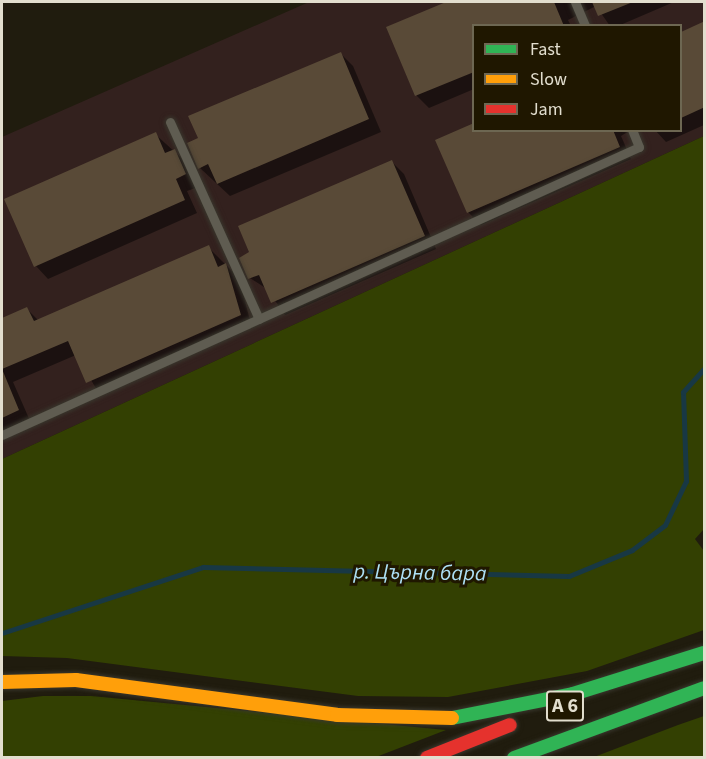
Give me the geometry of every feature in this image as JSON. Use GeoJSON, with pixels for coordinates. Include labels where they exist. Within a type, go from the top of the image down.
{"type":"FeatureCollection","features":[{"type":"Feature","properties":{"kind":"highway"},"geometry":{"type":"LineString","coordinates":[[2,682],[76,680],[337,715],[445,719],[573,694],[705,655]]}},
{"type":"Feature","properties":{"kind":"highway","name":"A 6"},"geometry":{"type":"LineString","coordinates":[[427,758],[705,655]]}},
{"type":"Feature","properties":{"kind":"highway","name":"A 6"},"geometry":{"type":"LineString","coordinates":[[514,758],[705,688]]}},
{"type":"Feature","properties":{"kind":"lane"},"geometry":{"type":"LineString","coordinates":[[574,2],[584,24]]}},
{"type":"Feature","properties":{"kind":"lane"},"geometry":{"type":"LineString","coordinates":[[170,122],[259,319]]}},
{"type":"Feature","properties":{"kind":"lane"},"geometry":{"type":"LineString","coordinates":[[2,435],[639,147],[633,132]]}},
{"type":"Feature","properties":{"kind":"shaded area"},"geometry":{"type":"Polygon","coordinates":[[[309,2],[704,2],[704,136],[2,459],[2,137],[309,2]]]}},
{"type":"Feature","properties":{"kind":"green space"},"geometry":{"type":"Polygon","coordinates":[[[704,136],[704,529],[695,539],[704,551],[704,630],[587,671],[448,697],[358,696],[67,658],[2,656],[2,459],[704,136]]]}},
{"type":"Feature","properties":{"kind":"green space"},"geometry":{"type":"Polygon","coordinates":[[[43,696],[91,696],[446,730],[376,757],[2,758],[2,701],[43,696]]]}},
{"type":"Feature","properties":{"kind":"green space"},"geometry":{"type":"Polygon","coordinates":[[[704,716],[704,757],[594,757],[678,725],[704,716]]]}},
{"type":"Feature","properties":{"kind":"building"},"geometry":{"type":"Polygon","coordinates":[[[446,2],[554,2],[563,24],[472,24],[472,73],[415,96],[386,27],[446,2]]]}},
{"type":"Feature","properties":{"kind":"building"},"geometry":{"type":"Polygon","coordinates":[[[592,2],[633,2],[598,16],[592,2]]]}},
{"type":"Feature","properties":{"kind":"building"},"geometry":{"type":"Polygon","coordinates":[[[705,21],[705,107],[682,118],[682,32],[705,21]]]}},
{"type":"Feature","properties":{"kind":"building"},"geometry":{"type":"Polygon","coordinates":[[[341,52],[369,119],[217,184],[208,164],[198,169],[187,143],[198,138],[188,116],[341,52]]]}},
{"type":"Feature","properties":{"kind":"building"},"geometry":{"type":"Polygon","coordinates":[[[472,124],[472,132],[614,132],[620,147],[467,213],[435,140],[472,124]]]}},
{"type":"Feature","properties":{"kind":"building"},"geometry":{"type":"Polygon","coordinates":[[[156,132],[165,153],[175,149],[186,174],[176,179],[185,200],[34,267],[4,199],[156,132]]]}},
{"type":"Feature","properties":{"kind":"building"},"geometry":{"type":"Polygon","coordinates":[[[392,160],[425,236],[271,303],[259,275],[248,279],[239,258],[249,252],[238,226],[392,160]]]}},
{"type":"Feature","properties":{"kind":"building"},"geometry":{"type":"Polygon","coordinates":[[[209,245],[218,267],[226,263],[241,315],[86,383],[68,341],[2,369],[2,318],[27,307],[34,321],[209,245]]]}},
{"type":"Feature","properties":{"kind":"building"},"geometry":{"type":"Polygon","coordinates":[[[2,369],[19,410],[2,418],[2,369]]]}},
{"type":"Feature","properties":{"kind":"waterway","name":"р. Църна бара"},"geometry":{"type":"LineString","coordinates":[[2,633],[203,567],[569,576],[632,550],[665,525],[686,481],[683,392],[704,369]]}},
{"type":"Feature","properties":{"kind":"traffic: fast"},"geometry":{"type":"LineString","coordinates":[[452,718],[573,694],[704,653]]}},
{"type":"Feature","properties":{"kind":"traffic: fast"},"geometry":{"type":"LineString","coordinates":[[514,758],[704,688]]}},
{"type":"Feature","properties":{"kind":"traffic: slow"},"geometry":{"type":"LineString","coordinates":[[2,682],[76,680],[337,715],[452,718]]}},
{"type":"Feature","properties":{"kind":"traffic: jam"},"geometry":{"type":"LineString","coordinates":[[427,758],[510,725]]}}]}
